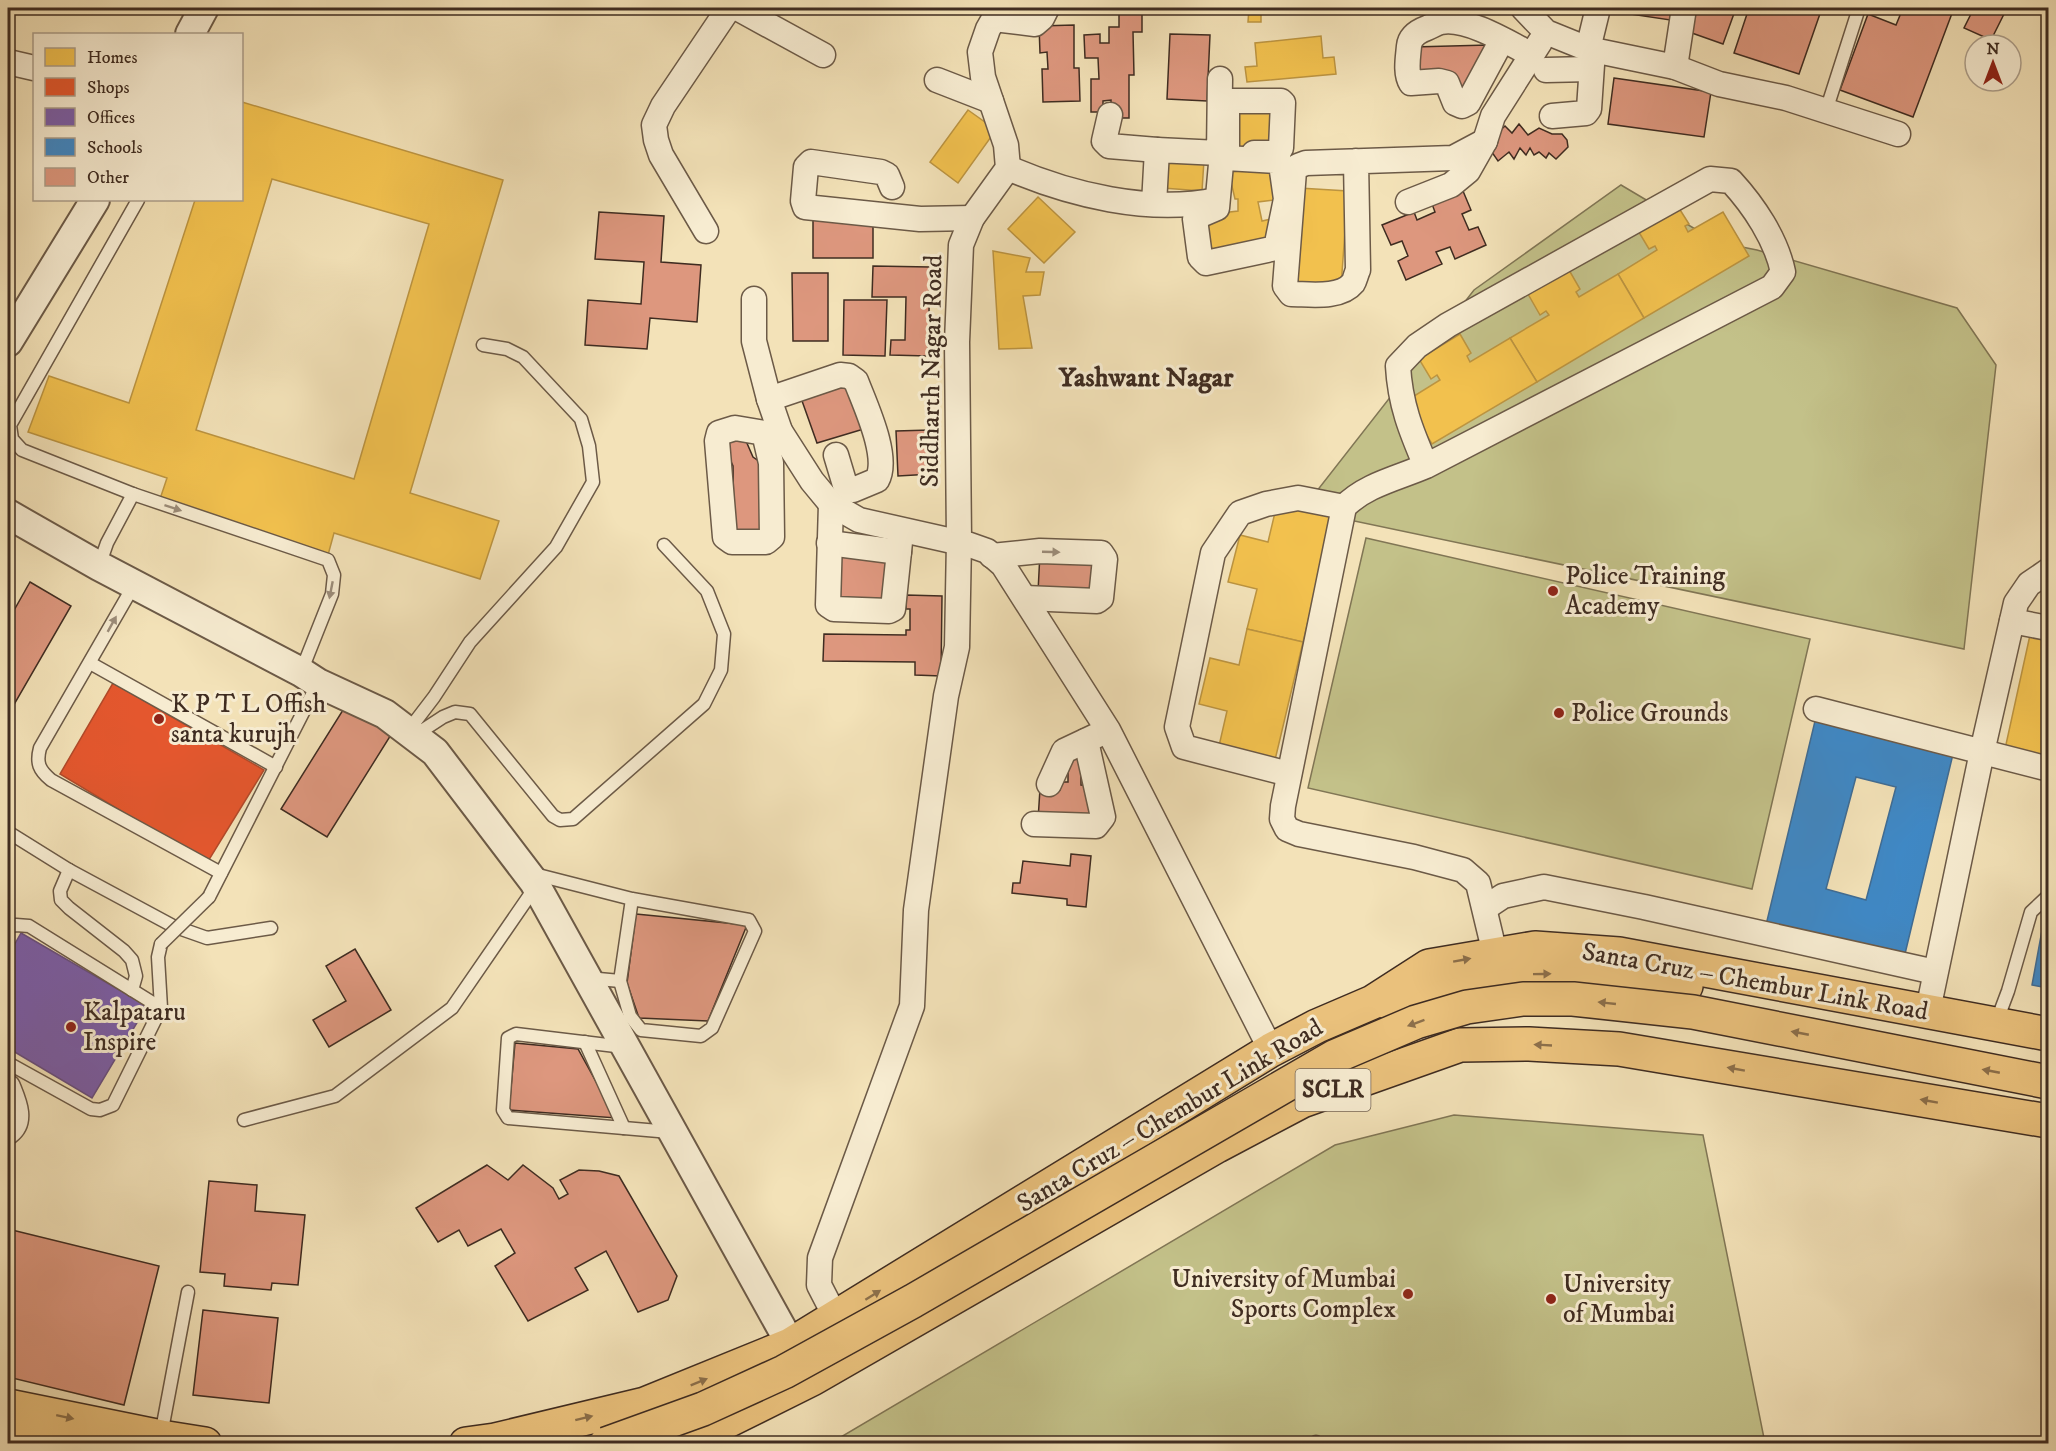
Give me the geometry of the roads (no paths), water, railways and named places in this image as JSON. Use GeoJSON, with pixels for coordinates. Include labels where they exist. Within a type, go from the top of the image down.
{"type":"FeatureCollection","features":[{"type":"Feature","properties":{"kind":"highway","name":"Santa Cruz – Chembur Link Road"},"geometry":{"type":"LineString","coordinates":[[466,1443],[495,1440],[645,1404],[790,1345],[1270,1050],[1317,1026],[1373,1002],[1429,966],[1535,948],[1619,954],[2049,1034]]}},
{"type":"Feature","properties":{"kind":"highway"},"geometry":{"type":"LineString","coordinates":[[1373,1002],[1422,996],[1464,984],[1521,975],[1574,974],[1697,987],[2049,1056]]}},
{"type":"Feature","properties":{"kind":"highway"},"geometry":{"type":"LineString","coordinates":[[606,1443],[703,1409],[784,1372],[913,1301],[1334,1057],[1416,1022],[1467,1007],[1523,999],[1573,999],[1693,1012],[2049,1082]]}},
{"type":"Feature","properties":{"kind":"highway","name":"Santa Cruz – Chembur Link Road"},"geometry":{"type":"LineString","coordinates":[[691,1442],[812,1379],[1217,1146],[1302,1101],[1460,1045],[1529,1044],[1619,1049],[2049,1121]]}},
{"type":"Feature","properties":{"kind":"highway"},"geometry":{"type":"LineString","coordinates":[[8,1406],[160,1437],[205,1443]]}},
{"type":"Feature","properties":{"kind":"highway"},"geometry":{"type":"LineString","coordinates":[[8,1431],[72,1443]]}},
{"type":"Feature","properties":{"kind":"street"},"geometry":{"type":"LineString","coordinates":[[191,33],[204,8]]}},
{"type":"Feature","properties":{"kind":"street"},"geometry":{"type":"LineString","coordinates":[[706,231],[661,155],[654,125],[663,106],[729,8]]}},
{"type":"Feature","properties":{"kind":"street"},"geometry":{"type":"LineString","coordinates":[[737,8],[823,55]]}},
{"type":"Feature","properties":{"kind":"street"},"geometry":{"type":"LineString","coordinates":[[1047,8],[1042,18],[1035,24],[997,13],[980,52],[983,77],[1006,145],[1008,168],[1039,182],[1082,193],[1188,210],[1201,203],[1217,200],[1222,160],[1278,161],[1281,164],[1286,199],[1276,248],[1206,262],[1200,257],[1188,210]]}},
{"type":"Feature","properties":{"kind":"street"},"geometry":{"type":"LineString","coordinates":[[1523,8],[1546,32],[1591,56]]}},
{"type":"Feature","properties":{"kind":"street"},"geometry":{"type":"LineString","coordinates":[[1552,116],[1586,113],[1589,109],[1591,56],[1598,8]]}},
{"type":"Feature","properties":{"kind":"street"},"geometry":{"type":"LineString","coordinates":[[1675,67],[1684,8]]}},
{"type":"Feature","properties":{"kind":"street"},"geometry":{"type":"LineString","coordinates":[[1408,202],[1451,185],[1468,171],[1485,141],[1493,116],[1539,62],[1546,32]]}},
{"type":"Feature","properties":{"kind":"street"},"geometry":{"type":"LineString","coordinates":[[1502,40],[1539,62],[1591,56],[1675,67],[1719,84],[1786,98],[1898,134]]}},
{"type":"Feature","properties":{"kind":"street"},"geometry":{"type":"LineString","coordinates":[[8,62],[33,68]]}},
{"type":"Feature","properties":{"kind":"street"},"geometry":{"type":"LineString","coordinates":[[1110,115],[1104,141],[1109,146],[1223,153],[1220,79]]}},
{"type":"Feature","properties":{"kind":"street"},"geometry":{"type":"LineString","coordinates":[[937,80],[991,101]]}},
{"type":"Feature","properties":{"kind":"street"},"geometry":{"type":"LineString","coordinates":[[1356,161],[1358,270],[1353,283],[1335,293],[1292,294],[1285,286],[1294,171],[1298,166],[1306,163],[1356,161],[1453,158],[1485,141]]}},
{"type":"Feature","properties":{"kind":"street"},"geometry":{"type":"LineString","coordinates":[[1154,204],[1157,150]]}},
{"type":"Feature","properties":{"kind":"street"},"geometry":{"type":"LineString","coordinates":[[892,187],[887,175],[881,172],[811,162],[806,167],[803,201],[805,207],[920,219],[972,218]]}},
{"type":"Feature","properties":{"kind":"street","name":"Siddharth Nagar Road"},"geometry":{"type":"LineString","coordinates":[[836,1318],[819,1285],[820,1258],[912,1006],[916,910],[946,696],[957,647],[959,541],[957,342],[961,245],[972,218],[1008,168]]}},
{"type":"Feature","properties":{"kind":"street"},"geometry":{"type":"LineString","coordinates":[[1426,466],[1407,423],[1399,388],[1398,366],[1417,345],[1448,325],[1710,178],[1731,181],[1743,194],[1768,233],[1779,256],[1783,272],[1772,287],[1426,466],[1369,489],[1354,497],[1344,507],[1289,774],[1282,819],[1287,828],[1299,834],[1414,857],[1463,870],[1478,883],[1495,954]]}},
{"type":"Feature","properties":{"kind":"street"},"geometry":{"type":"LineString","coordinates":[[11,330],[94,201]]}},
{"type":"Feature","properties":{"kind":"street"},"geometry":{"type":"LineString","coordinates":[[754,299],[754,341],[769,399],[772,432],[772,537],[766,542],[732,542],[725,537],[717,441],[719,433],[735,428],[772,432],[831,504],[859,520],[875,524],[899,541]]}},
{"type":"Feature","properties":{"kind":"street"},"geometry":{"type":"LineString","coordinates":[[769,399],[840,375],[849,376],[856,381],[875,434],[882,468],[878,480],[852,490],[845,485],[836,455]]}},
{"type":"Feature","properties":{"kind":"street"},"geometry":{"type":"LineString","coordinates":[[867,486],[875,524]]}},
{"type":"Feature","properties":{"kind":"street"},"geometry":{"type":"LineString","coordinates":[[1289,774],[1184,747],[1177,728],[1213,553],[1240,513],[1266,504],[1298,498],[1344,507]]}},
{"type":"Feature","properties":{"kind":"street"},"geometry":{"type":"LineString","coordinates":[[831,504],[828,605],[834,609],[889,611],[893,609],[899,541]]}},
{"type":"Feature","properties":{"kind":"street"},"geometry":{"type":"LineString","coordinates":[[8,514],[134,585],[386,714],[435,752],[531,880],[674,1132],[790,1345],[812,1379]]}},
{"type":"Feature","properties":{"kind":"street"},"geometry":{"type":"LineString","coordinates":[[829,543],[959,541],[987,551],[1004,565],[1108,730],[1270,1050]]}},
{"type":"Feature","properties":{"kind":"street"},"geometry":{"type":"LineString","coordinates":[[992,556],[1040,551],[1101,553],[1105,559],[1101,598],[1097,602],[1025,598]]}},
{"type":"Feature","properties":{"kind":"street"},"geometry":{"type":"LineString","coordinates":[[1928,1010],[2016,603],[2029,584],[2049,571]]}},
{"type":"Feature","properties":{"kind":"street"},"geometry":{"type":"LineString","coordinates":[[2012,621],[2049,628]]}},
{"type":"Feature","properties":{"kind":"street"},"geometry":{"type":"LineString","coordinates":[[1816,709],[2045,768],[2049,767]]}},
{"type":"Feature","properties":{"kind":"street"},"geometry":{"type":"LineString","coordinates":[[1049,784],[1064,751],[1108,730]]}},
{"type":"Feature","properties":{"kind":"street"},"geometry":{"type":"LineString","coordinates":[[1034,824],[1096,826],[1100,823],[1103,817],[1086,741]]}},
{"type":"Feature","properties":{"kind":"street"},"geometry":{"type":"LineString","coordinates":[[1485,908],[1503,896],[1544,887],[1935,972]]}},
{"type":"Feature","properties":{"kind":"street"},"geometry":{"type":"LineString","coordinates":[[8,1087],[17,1120],[8,1132]]}},
{"type":"Feature","properties":{"kind":"lane"},"geometry":{"type":"LineString","coordinates":[[1826,111],[1859,8]]}},
{"type":"Feature","properties":{"kind":"lane"},"geometry":{"type":"LineString","coordinates":[[8,1063],[91,1109],[100,1110],[113,1105],[161,1008],[158,957],[162,944],[209,897],[276,766],[310,677],[332,594],[334,575],[328,560],[133,495],[22,450],[12,439],[10,425],[137,201]]}},
{"type":"Feature","properties":{"kind":"lane"},"geometry":{"type":"LineString","coordinates":[[411,733],[470,642],[556,547],[593,482],[589,446],[581,419],[523,357],[507,350],[483,345]]}},
{"type":"Feature","properties":{"kind":"lane"},"geometry":{"type":"LineString","coordinates":[[99,566],[107,543],[133,495]]}},
{"type":"Feature","properties":{"kind":"lane"},"geometry":{"type":"LineString","coordinates":[[411,733],[455,712],[470,714],[553,816],[560,820],[573,819],[704,705],[721,670],[724,634],[707,591],[664,545]]}},
{"type":"Feature","properties":{"kind":"lane"},"geometry":{"type":"LineString","coordinates":[[134,585],[40,748],[38,765],[43,773],[221,873]]}},
{"type":"Feature","properties":{"kind":"lane"},"geometry":{"type":"LineString","coordinates":[[90,663],[276,766]]}},
{"type":"Feature","properties":{"kind":"lane"},"geometry":{"type":"LineString","coordinates":[[8,832],[69,870],[173,926],[207,938],[271,928]]}},
{"type":"Feature","properties":{"kind":"lane"},"geometry":{"type":"LineString","coordinates":[[69,870],[60,891],[61,900],[132,960],[136,975],[132,990]]}},
{"type":"Feature","properties":{"kind":"lane"},"geometry":{"type":"LineString","coordinates":[[244,1120],[335,1096],[452,1008],[531,880],[749,920],[756,931],[712,1028],[701,1036],[641,1030],[630,1016],[620,981],[632,899]]}},
{"type":"Feature","properties":{"kind":"lane"},"geometry":{"type":"LineString","coordinates":[[1996,1024],[2031,912],[2049,896]]}},
{"type":"Feature","properties":{"kind":"lane"},"geometry":{"type":"LineString","coordinates":[[8,927],[29,926],[161,1008]]}},
{"type":"Feature","properties":{"kind":"lane"},"geometry":{"type":"LineString","coordinates":[[587,978],[620,981]]}},
{"type":"Feature","properties":{"kind":"lane"},"geometry":{"type":"LineString","coordinates":[[626,1047],[516,1034],[508,1038],[503,1110],[508,1118],[674,1132]]}},
{"type":"Feature","properties":{"kind":"lane"},"geometry":{"type":"LineString","coordinates":[[585,1042],[624,1128]]}},
{"type":"Feature","properties":{"kind":"lane"},"geometry":{"type":"LineString","coordinates":[[160,1437],[188,1292]]}},
{"type":"Feature","properties":{"kind":"lane"},"geometry":{"type":"LineString","coordinates":[[645,1404],[691,1442]]}},
{"type":"Feature","properties":{"kind":"lane"},"geometry":{"type":"LineString","coordinates":[[645,1404],[654,1443]]}},
{"type":"Feature","properties":{"kind":"place","name":"Police Training Academy"},"geometry":{"type":"Point","coordinates":[1553,591]}},
{"type":"Feature","properties":{"kind":"place","name":"Police Grounds"},"geometry":{"type":"Point","coordinates":[1559,713]}},
{"type":"Feature","properties":{"kind":"place","name":"K P T L Offish santa kurujh"},"geometry":{"type":"Point","coordinates":[159,719]}},
{"type":"Feature","properties":{"kind":"place","name":"Kalpataru Inspire"},"geometry":{"type":"Point","coordinates":[71,1027]}},
{"type":"Feature","properties":{"kind":"place","name":"University of Mumbai Sports Complex"},"geometry":{"type":"Point","coordinates":[1408,1294]}},
{"type":"Feature","properties":{"kind":"place","name":"University of Mumbai"},"geometry":{"type":"Point","coordinates":[1551,1299]}},
{"type":"Feature","properties":{"kind":"district","name":"Yashwant Nagar"},"geometry":{"type":"Point","coordinates":[1146,378]}}]}
